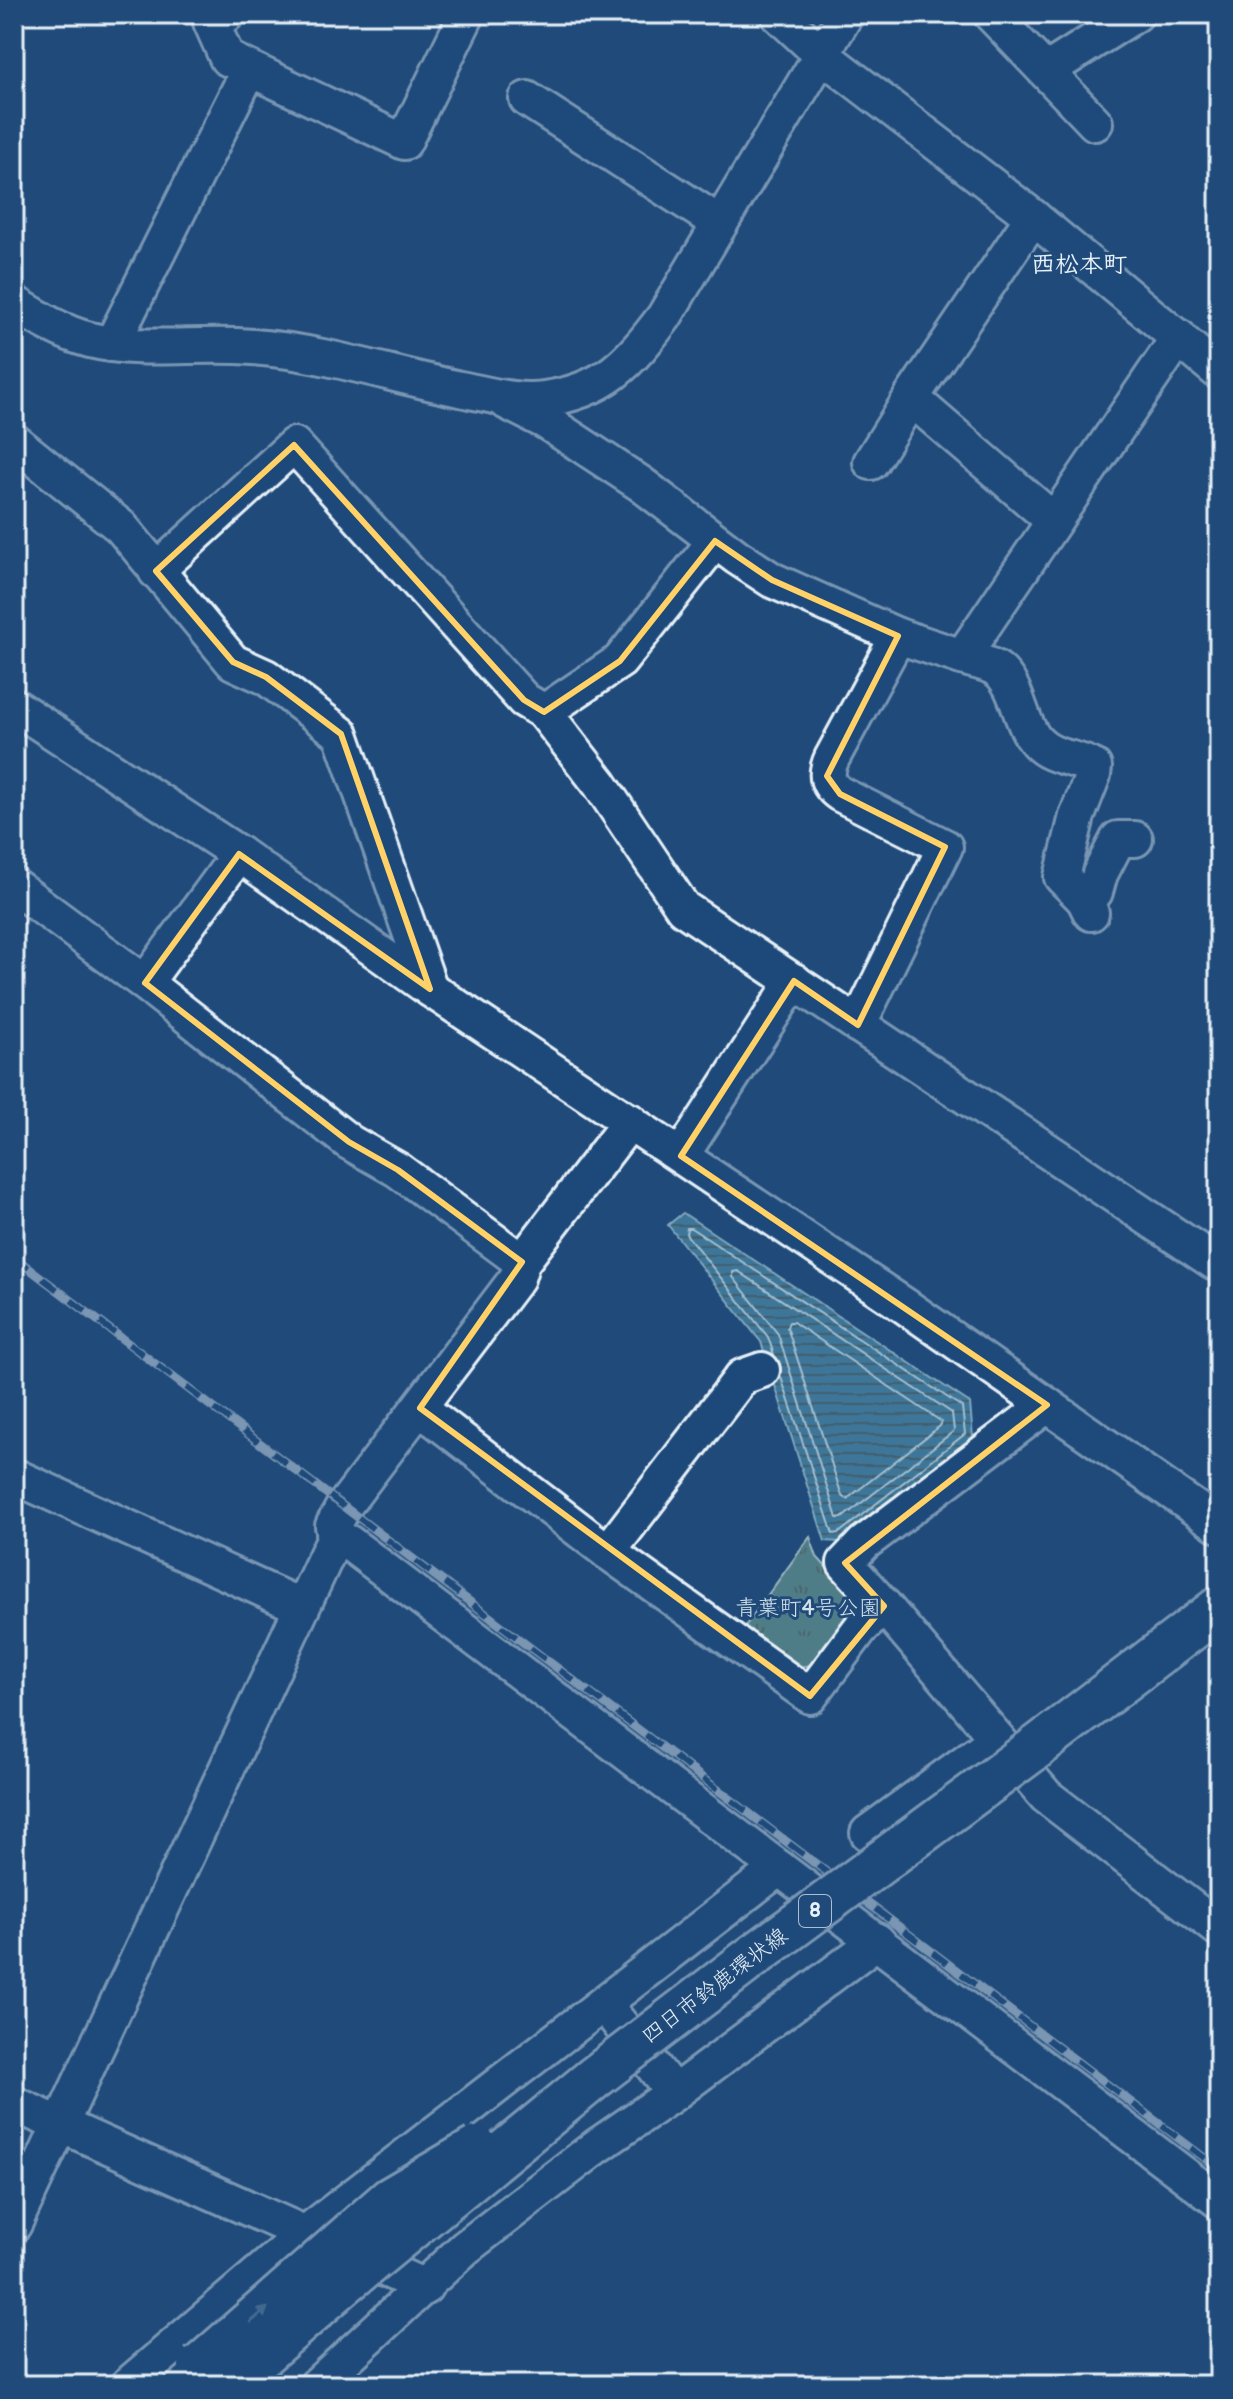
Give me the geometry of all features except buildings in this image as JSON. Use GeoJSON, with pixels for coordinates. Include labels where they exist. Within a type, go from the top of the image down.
{"type":"FeatureCollection","features":[{"type":"Feature","properties":{"kind":"main road","name":"四日市鈴鹿環状線"},"geometry":{"type":"LineString","coordinates":[[594,2078],[1219,1608]]}},
{"type":"Feature","properties":{"kind":"main road","name":"8"},"geometry":{"type":"LineString","coordinates":[[203,2379],[390,2199],[594,2078]]}},
{"type":"Feature","properties":{"kind":"main road","name":"8"},"geometry":{"type":"LineString","coordinates":[[269,2385],[482,2203],[594,2078]]}},
{"type":"Feature","properties":{"kind":"street"},"geometry":{"type":"LineString","coordinates":[[227,14],[211,22],[227,58],[404,142],[467,14]]}},
{"type":"Feature","properties":{"kind":"street"},"geometry":{"type":"LineString","coordinates":[[778,14],[822,55],[1033,217],[1219,372]]}},
{"type":"Feature","properties":{"kind":"street"},"geometry":{"type":"LineString","coordinates":[[14,303],[54,327],[88,340],[112,344],[252,346],[318,356],[493,396],[540,400],[592,388],[610,376],[638,349],[664,317],[846,14]]}},
{"type":"Feature","properties":{"kind":"street"},"geometry":{"type":"LineString","coordinates":[[991,14],[1095,123]]}},
{"type":"Feature","properties":{"kind":"street"},"geometry":{"type":"LineString","coordinates":[[1046,71],[1136,14]]}},
{"type":"Feature","properties":{"kind":"street"},"geometry":{"type":"LineString","coordinates":[[112,344],[249,70]]}},
{"type":"Feature","properties":{"kind":"street"},"geometry":{"type":"LineString","coordinates":[[527,99],[719,223]]}},
{"type":"Feature","properties":{"kind":"street"},"geometry":{"type":"LineString","coordinates":[[871,462],[1033,217]]}},
{"type":"Feature","properties":{"kind":"street"},"geometry":{"type":"LineString","coordinates":[[962,657],[1179,337]]}},
{"type":"Feature","properties":{"kind":"street"},"geometry":{"type":"LineString","coordinates":[[493,396],[545,421],[641,484],[772,580],[898,636],[997,669],[1008,683],[1035,741],[1048,753],[1080,760],[1094,767],[1077,816],[1062,877],[1088,906],[1118,839],[1135,839]]}},
{"type":"Feature","properties":{"kind":"street"},"geometry":{"type":"LineString","coordinates":[[911,398],[1054,521]]}},
{"type":"Feature","properties":{"kind":"street"},"geometry":{"type":"LineString","coordinates":[[14,441],[121,527],[233,662],[266,677],[341,734],[430,989]]}},
{"type":"Feature","properties":{"kind":"street"},"geometry":{"type":"LineString","coordinates":[[156,571],[294,445],[524,700],[544,712],[600,784],[683,908],[1219,1265]]}},
{"type":"Feature","properties":{"kind":"street"},"geometry":{"type":"LineString","coordinates":[[544,712],[620,661],[715,541]]}},
{"type":"Feature","properties":{"kind":"street"},"geometry":{"type":"LineString","coordinates":[[858,1025],[945,847],[840,794],[831,787],[827,776],[832,758],[898,636]]}},
{"type":"Feature","properties":{"kind":"street"},"geometry":{"type":"LineString","coordinates":[[14,706],[239,854],[430,989],[630,1121],[1219,1525]]}},
{"type":"Feature","properties":{"kind":"street"},"geometry":{"type":"LineString","coordinates":[[145,983],[239,854]]}},
{"type":"Feature","properties":{"kind":"street"},"geometry":{"type":"LineString","coordinates":[[14,886],[145,983],[349,1142],[398,1170],[522,1262]]}},
{"type":"Feature","properties":{"kind":"street"},"geometry":{"type":"LineString","coordinates":[[681,1156],[794,981]]}},
{"type":"Feature","properties":{"kind":"street"},"geometry":{"type":"LineString","coordinates":[[14,2224],[335,1537],[333,1526],[344,1506],[517,1278],[522,1262],[630,1121]]}},
{"type":"Feature","properties":{"kind":"street"},"geometry":{"type":"LineString","coordinates":[[608,1552],[742,1377],[762,1370]]}},
{"type":"Feature","properties":{"kind":"street"},"geometry":{"type":"LineString","coordinates":[[1047,1405],[864,1543],[845,1563],[1046,1796],[1219,1929]]}},
{"type":"Feature","properties":{"kind":"street"},"geometry":{"type":"LineString","coordinates":[[420,1408],[608,1552],[810,1696],[860,1629],[884,1606]]}},
{"type":"Feature","properties":{"kind":"street"},"geometry":{"type":"LineString","coordinates":[[14,1476],[302,1607]]}},
{"type":"Feature","properties":{"kind":"street"},"geometry":{"type":"LineString","coordinates":[[335,1537],[361,1552],[1219,2201]]}},
{"type":"Feature","properties":{"kind":"street"},"geometry":{"type":"LineString","coordinates":[[868,1833],[997,1739]]}},
{"type":"Feature","properties":{"kind":"street"},"geometry":{"type":"LineString","coordinates":[[128,2385],[306,2233],[779,1868]]}},
{"type":"Feature","properties":{"kind":"street"},"geometry":{"type":"LineString","coordinates":[[317,2385],[465,2248],[596,2147],[674,2093],[877,1941]]}},
{"type":"Feature","properties":{"kind":"street"},"geometry":{"type":"LineString","coordinates":[[605,2005],[674,2093]]}},
{"type":"Feature","properties":{"kind":"street"},"geometry":{"type":"LineString","coordinates":[[14,2104],[425,2287]]}},
{"type":"Feature","properties":{"kind":"highlighted area"},"geometry":{"type":"Polygon","coordinates":[[[294,445],[524,700],[544,712],[620,661],[715,541],[772,580],[898,636],[827,776],[840,794],[945,847],[858,1025],[794,981],[681,1156],[1047,1405],[845,1563],[884,1606],[810,1696],[420,1408],[522,1262],[398,1170],[349,1142],[145,983],[239,854],[430,989],[341,734],[266,677],[233,662],[156,571],[294,445]]]}},
{"type":"Feature","properties":{"kind":"green space","name":"青葉町4号公園"},"geometry":{"type":"Polygon","coordinates":[[[810,1537],[817,1557],[857,1601],[858,1608],[816,1664],[794,1668],[743,1629],[810,1537]]]}},
{"type":"Feature","properties":{"kind":"water"},"geometry":{"type":"Polygon","coordinates":[[[683,1213],[970,1403],[973,1438],[840,1542],[825,1541],[761,1342],[668,1225],[683,1213]]]}},
{"type":"Feature","properties":{"kind":"railway"},"geometry":{"type":"LineString","coordinates":[[14,1257],[1219,2169]]}},
{"type":"Feature","properties":{"kind":"district","name":"西松本町"},"geometry":{"type":"Point","coordinates":[1079,264]}}]}
